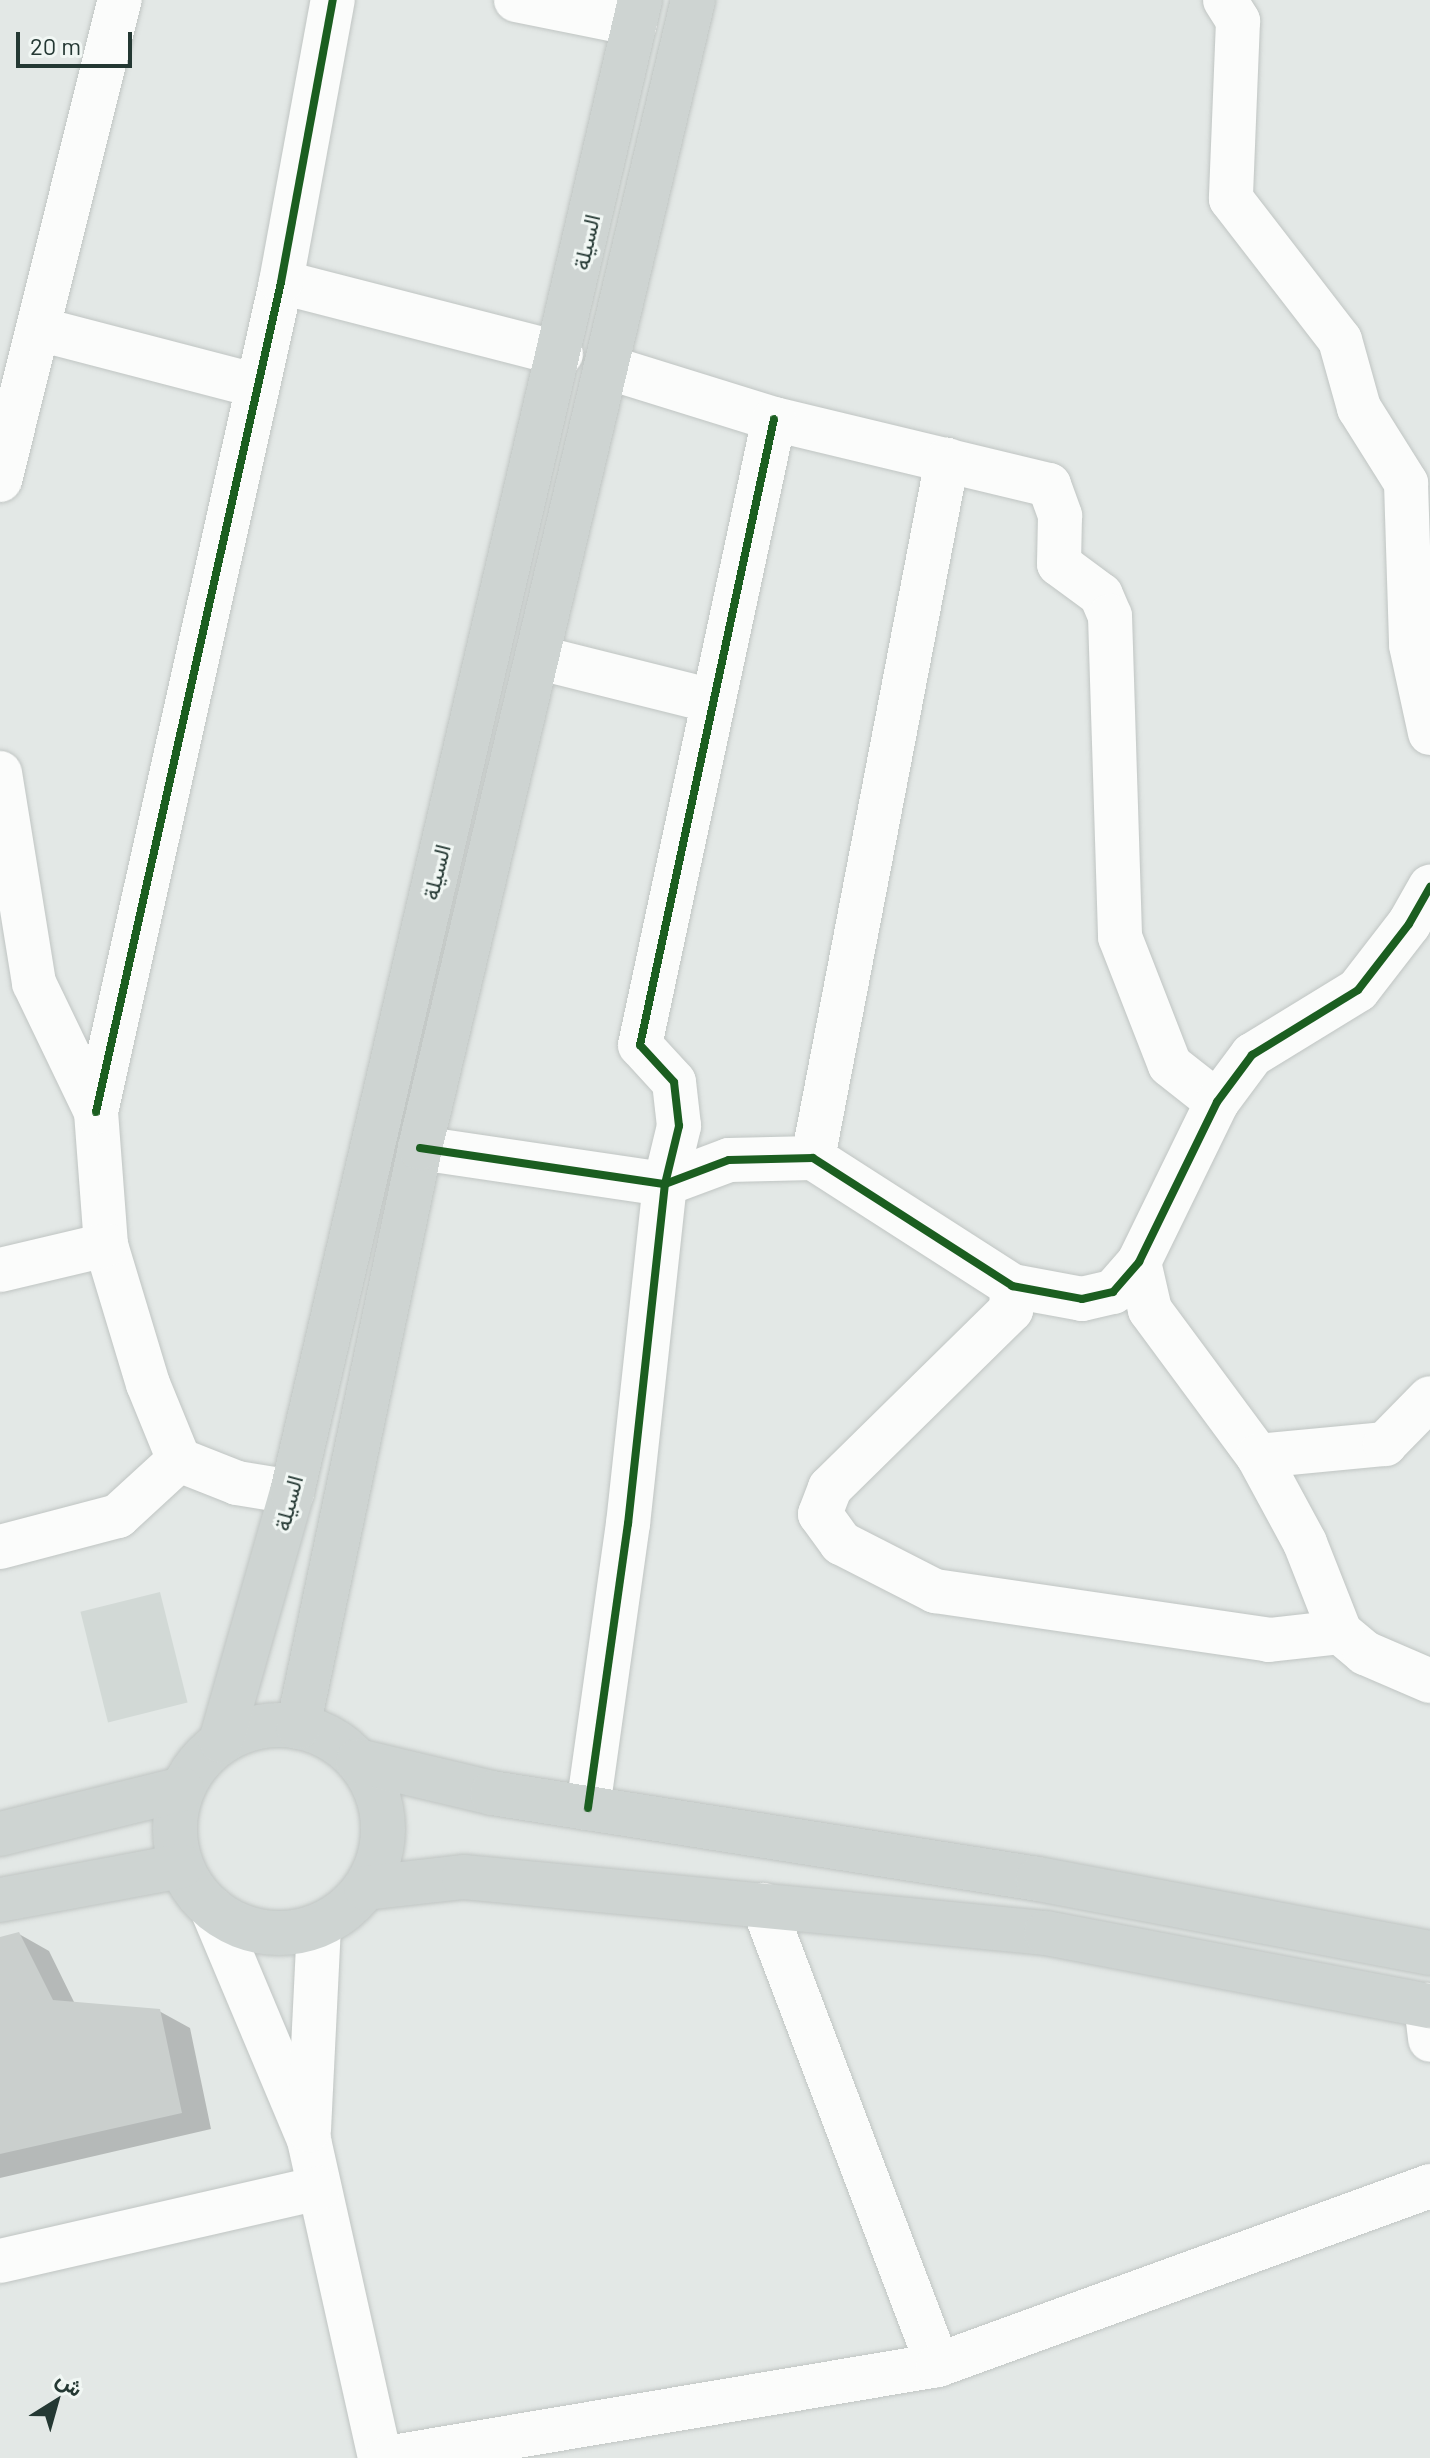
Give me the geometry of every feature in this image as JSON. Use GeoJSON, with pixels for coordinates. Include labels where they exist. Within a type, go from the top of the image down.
{"type":"FeatureCollection","features":[{"type":"Feature","properties":{"kind":"main road"},"geometry":{"type":"LineString","coordinates":[[298,1727],[420,1148],[540,658],[693,0]]}},
{"type":"Feature","properties":{"kind":"main road","name":"السيلة"},"geometry":{"type":"LineString","coordinates":[[221,1741],[292,1492],[561,354],[638,12]]}},
{"type":"Feature","properties":{"kind":"main road"},"geometry":{"type":"LineString","coordinates":[[561,354],[607,367]]}},
{"type":"Feature","properties":{"kind":"main road"},"geometry":{"type":"LineString","coordinates":[[270,1724],[298,1727],[331,1739],[358,1761],[376,1790],[383,1823],[380,1857],[366,1888],[345,1910],[319,1926],[263,1932],[235,1924],[212,1909],[181,1866],[175,1841],[182,1789],[198,1763],[221,1741],[270,1724]]}},
{"type":"Feature","properties":{"kind":"main road"},"geometry":{"type":"LineString","coordinates":[[358,1761],[492,1793],[1038,1879],[1430,1953]]}},
{"type":"Feature","properties":{"kind":"main road"},"geometry":{"type":"LineString","coordinates":[[0,1834],[182,1789]]}},
{"type":"Feature","properties":{"kind":"main road"},"geometry":{"type":"LineString","coordinates":[[0,1900],[181,1866]]}},
{"type":"Feature","properties":{"kind":"main road"},"geometry":{"type":"LineString","coordinates":[[366,1888],[464,1877],[1046,1933],[1429,2017]]}},
{"type":"Feature","properties":{"kind":"street"},"geometry":{"type":"LineString","coordinates":[[0,480],[120,0]]}},
{"type":"Feature","properties":{"kind":"street"},"geometry":{"type":"LineString","coordinates":[[292,1492],[237,1483],[179,1460],[148,1384],[106,1245],[96,1112],[254,385],[281,282],[333,0]]}},
{"type":"Feature","properties":{"kind":"street"},"geometry":{"type":"LineString","coordinates":[[516,0],[638,12]]}},
{"type":"Feature","properties":{"kind":"street"},"geometry":{"type":"LineString","coordinates":[[1225,0],[1238,21],[1231,199],[1340,340],[1359,408],[1418,484],[1411,645],[1430,733]]}},
{"type":"Feature","properties":{"kind":"street"},"geometry":{"type":"LineString","coordinates":[[281,282],[561,354]]}},
{"type":"Feature","properties":{"kind":"street"},"geometry":{"type":"LineString","coordinates":[[39,329],[254,385]]}},
{"type":"Feature","properties":{"kind":"street"},"geometry":{"type":"LineString","coordinates":[[607,367],[774,419],[1049,485],[1060,516],[1059,564],[1101,595],[1110,616],[1120,937],[1170,1065],[1217,1102]]}},
{"type":"Feature","properties":{"kind":"street"},"geometry":{"type":"LineString","coordinates":[[588,1808],[628,1524],[665,1184],[679,1126],[674,1082],[640,1045],[774,419]]}},
{"type":"Feature","properties":{"kind":"street"},"geometry":{"type":"LineString","coordinates":[[813,1158],[947,460]]}},
{"type":"Feature","properties":{"kind":"street"},"geometry":{"type":"LineString","coordinates":[[540,658],[713,701]]}},
{"type":"Feature","properties":{"kind":"street"},"geometry":{"type":"LineString","coordinates":[[0,773],[17,987],[96,1112]]}},
{"type":"Feature","properties":{"kind":"street"},"geometry":{"type":"LineString","coordinates":[[420,1148],[665,1184],[729,1160],[813,1158],[1012,1286],[1082,1299],[1113,1292],[1139,1262],[1217,1102],[1252,1055],[1358,990],[1423,913]]}},
{"type":"Feature","properties":{"kind":"street"},"geometry":{"type":"LineString","coordinates":[[0,1270],[106,1245]]}},
{"type":"Feature","properties":{"kind":"street"},"geometry":{"type":"LineString","coordinates":[[1139,1262],[1150,1310],[1258,1456],[1305,1543],[1340,1632],[1365,1653],[1430,1681]]}},
{"type":"Feature","properties":{"kind":"street"},"geometry":{"type":"LineString","coordinates":[[1012,1286],[1011,1310],[830,1488],[820,1514],[841,1543],[935,1591],[1269,1640],[1340,1632]]}},
{"type":"Feature","properties":{"kind":"street"},"geometry":{"type":"LineString","coordinates":[[1258,1456],[1385,1444],[1430,1398]]}},
{"type":"Feature","properties":{"kind":"street"},"geometry":{"type":"LineString","coordinates":[[0,1547],[118,1516],[179,1460]]}},
{"type":"Feature","properties":{"kind":"street"},"geometry":{"type":"LineString","coordinates":[[763,1905],[938,2365]]}},
{"type":"Feature","properties":{"kind":"street"},"geometry":{"type":"LineString","coordinates":[[212,1909],[309,2140],[380,2458]]}},
{"type":"Feature","properties":{"kind":"street"},"geometry":{"type":"LineString","coordinates":[[309,2140],[319,1926]]}},
{"type":"Feature","properties":{"kind":"street"},"geometry":{"type":"LineString","coordinates":[[387,2458],[938,2365],[1430,2186]]}},
{"type":"Feature","properties":{"kind":"street"},"geometry":{"type":"LineString","coordinates":[[0,2261],[319,2188]]}},
{"type":"Feature","properties":{"kind":"shaded area"},"geometry":{"type":"Polygon","coordinates":[[[160,1592],[188,1703],[108,1722],[80,1612],[160,1592]]]}},
{"type":"Feature","properties":{"kind":"building"},"geometry":{"type":"Polygon","coordinates":[[[19,1932],[53,2000],[160,2009],[182,2113],[0,2154],[0,1937],[19,1932]]]}},
{"type":"Feature","properties":{"kind":"cycle path"},"geometry":{"type":"LineString","coordinates":[[96,1112],[281,282],[333,0]]}},
{"type":"Feature","properties":{"kind":"cycle path"},"geometry":{"type":"LineString","coordinates":[[588,1808],[628,1524],[665,1184],[679,1126],[674,1082],[640,1045],[774,419]]}},
{"type":"Feature","properties":{"kind":"cycle path"},"geometry":{"type":"LineString","coordinates":[[420,1148],[665,1184],[729,1160],[813,1158],[1012,1286],[1082,1299],[1113,1292],[1139,1262],[1217,1102],[1252,1055],[1358,990],[1409,924],[1430,887]]}}]}
